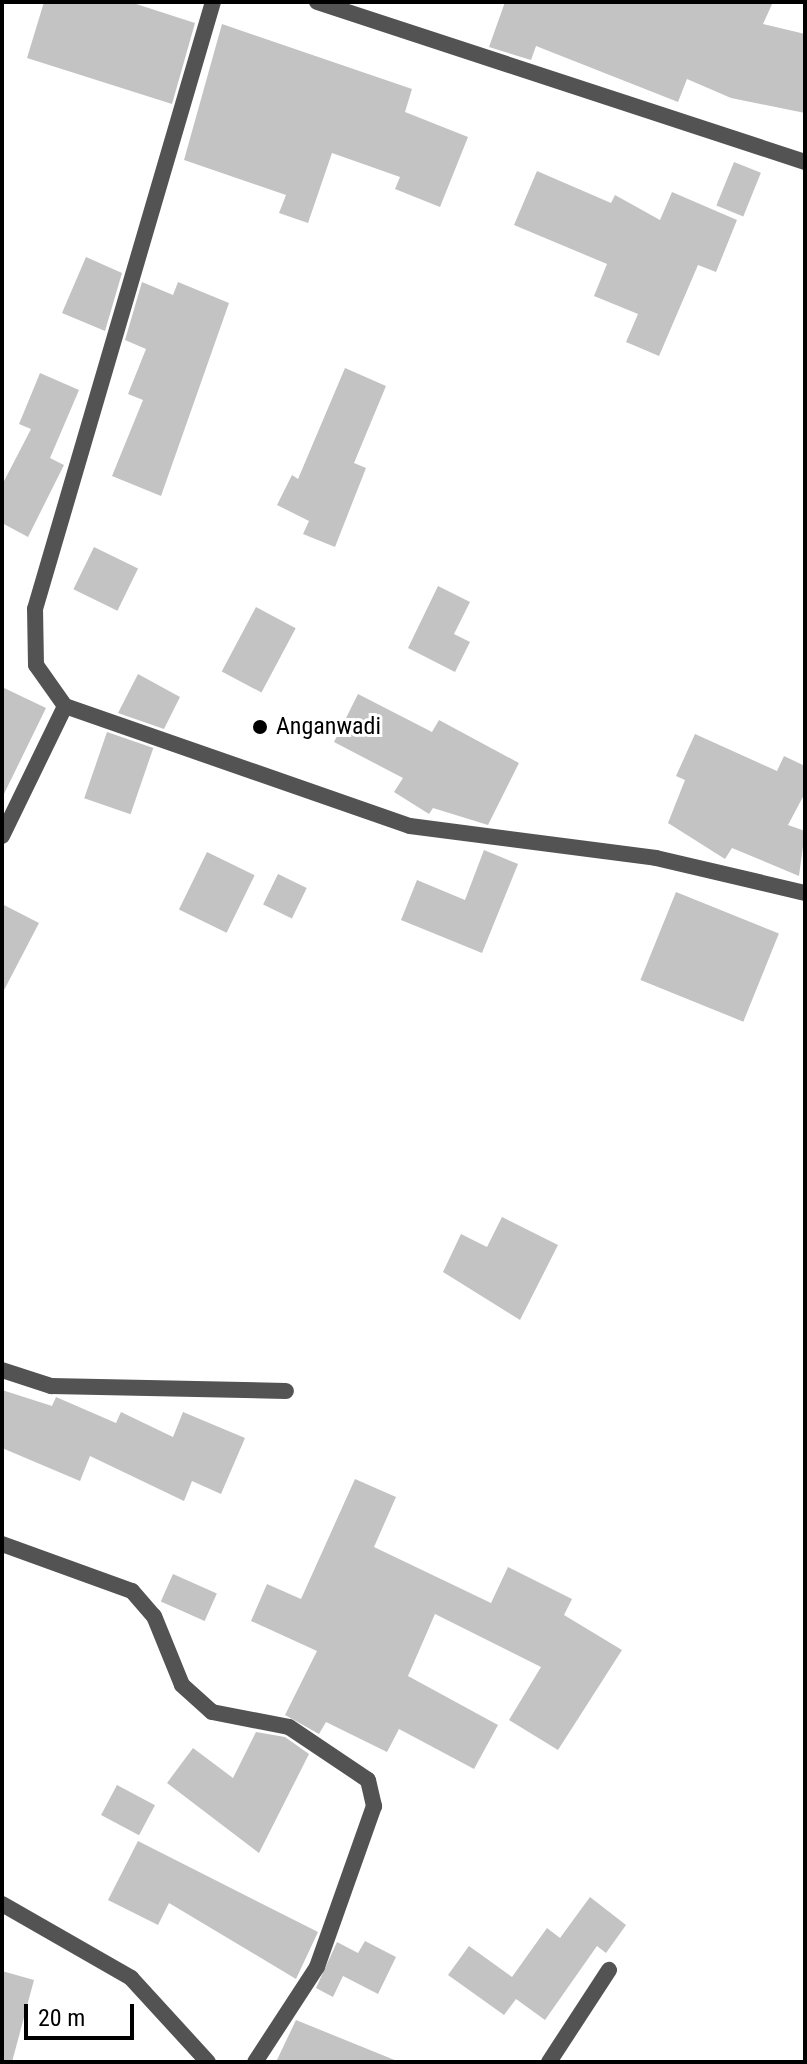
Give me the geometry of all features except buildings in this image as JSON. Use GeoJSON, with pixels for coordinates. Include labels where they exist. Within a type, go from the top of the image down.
{"type":"FeatureCollection","features":[{"type":"Feature","properties":{"kind":"street"},"geometry":{"type":"LineString","coordinates":[[213,2],[35,609],[36,665],[65,706],[410,826],[656,858],[805,893]]}},
{"type":"Feature","properties":{"kind":"street"},"geometry":{"type":"LineString","coordinates":[[317,2],[805,162]]}},
{"type":"Feature","properties":{"kind":"street"},"geometry":{"type":"LineString","coordinates":[[2,836],[65,706]]}},
{"type":"Feature","properties":{"kind":"street"},"geometry":{"type":"LineString","coordinates":[[2,1370],[51,1386],[286,1391]]}},
{"type":"Feature","properties":{"kind":"street"},"geometry":{"type":"LineString","coordinates":[[2,1544],[132,1591],[154,1616],[182,1685],[212,1712],[289,1727],[368,1780],[374,1806],[317,1967],[255,2062]]}},
{"type":"Feature","properties":{"kind":"street"},"geometry":{"type":"LineString","coordinates":[[2,1904],[131,1978],[208,2062]]}},
{"type":"Feature","properties":{"kind":"street"},"geometry":{"type":"LineString","coordinates":[[549,2062],[609,1970]]}},
{"type":"Feature","properties":{"kind":"place","name":"Anganwadi"},"geometry":{"type":"Point","coordinates":[260,727]}}]}
